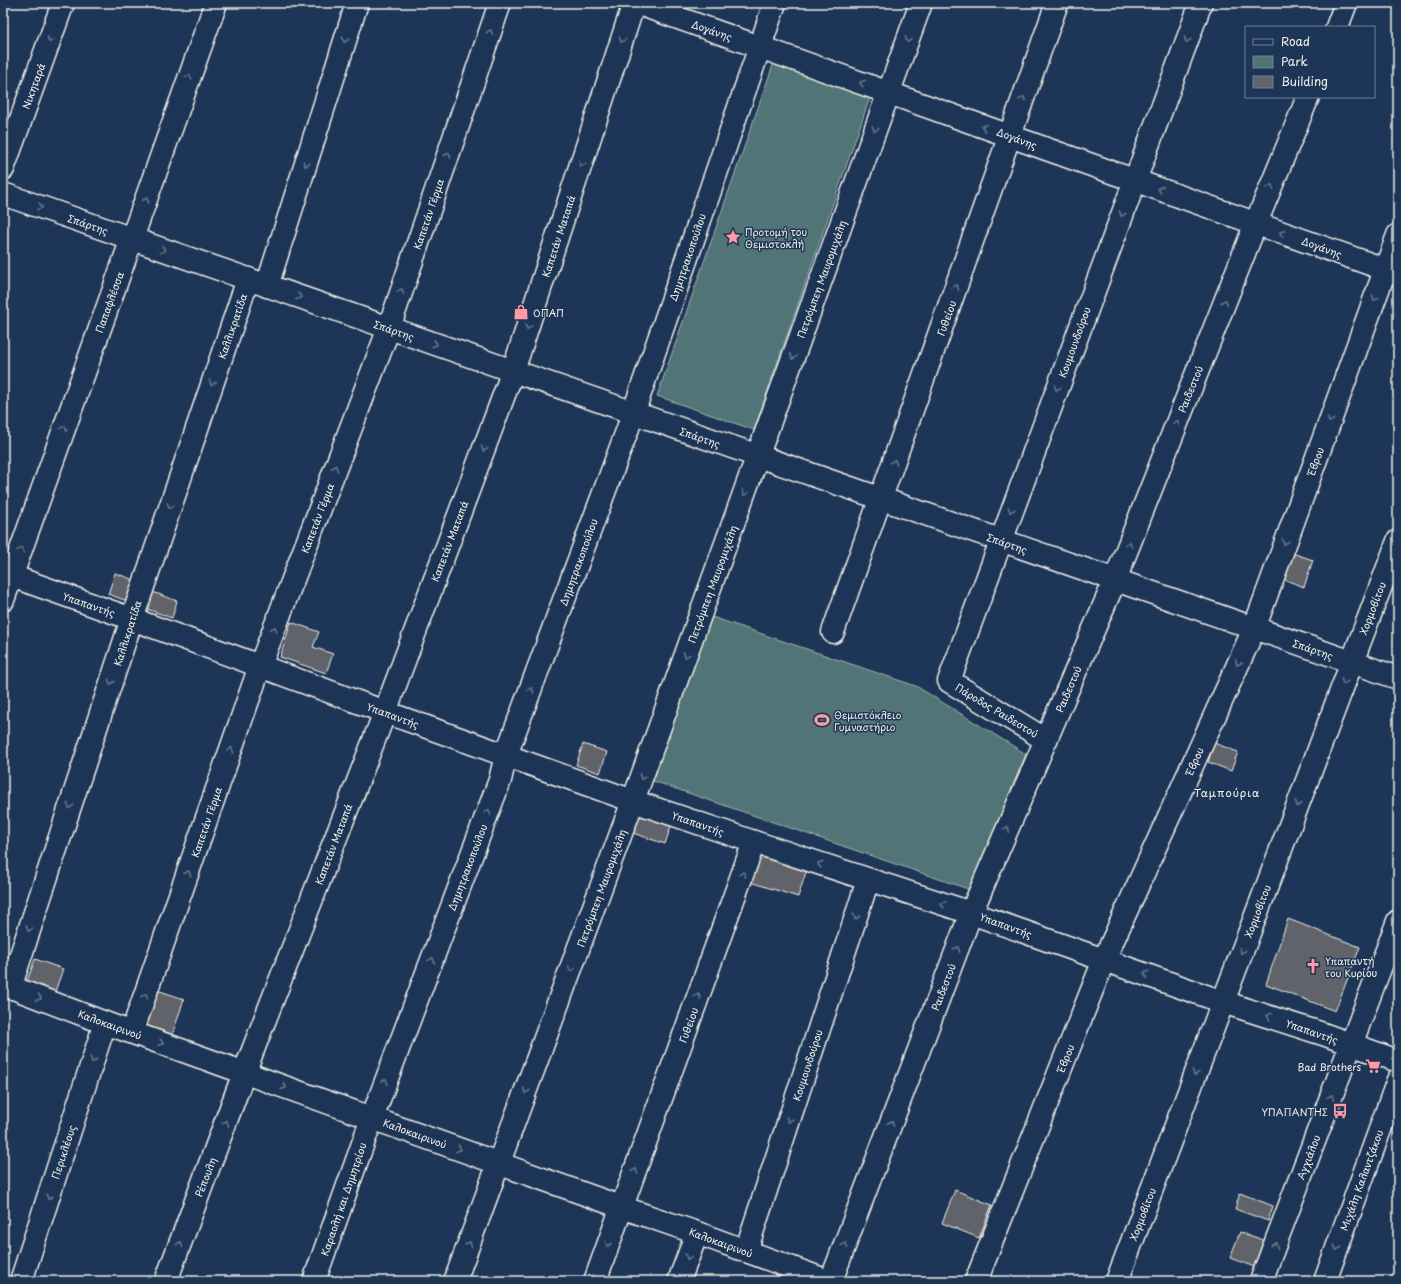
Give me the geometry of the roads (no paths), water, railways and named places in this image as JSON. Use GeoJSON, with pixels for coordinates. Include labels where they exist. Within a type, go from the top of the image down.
{"type":"FeatureCollection","features":[{"type":"Feature","properties":{"kind":"street","name":"Νικηταρά"},"geometry":{"type":"LineString","coordinates":[[3,169],[63,3]]}},
{"type":"Feature","properties":{"kind":"street","name":"Παπαφλέσσα"},"geometry":{"type":"LineString","coordinates":[[3,600],[7,575],[132,239],[216,3]]}},
{"type":"Feature","properties":{"kind":"street","name":"Καλλικρατίδα"},"geometry":{"type":"LineString","coordinates":[[7,986],[132,619],[257,283],[357,3]]}},
{"type":"Feature","properties":{"kind":"street","name":"Καπετάν Γέρμα"},"geometry":{"type":"LineString","coordinates":[[132,1032],[260,666],[389,328],[500,3]]}},
{"type":"Feature","properties":{"kind":"street","name":"Δογάνης"},"geometry":{"type":"LineString","coordinates":[[635,3],[1392,271]]}},
{"type":"Feature","properties":{"kind":"street","name":"Καπετάν Ματαπά"},"geometry":{"type":"LineString","coordinates":[[244,1072],[385,712],[513,372],[635,3]]}},
{"type":"Feature","properties":{"kind":"street","name":"Δημητρακοπούλου"},"geometry":{"type":"LineString","coordinates":[[372,1118],[500,780],[506,755],[634,413],[775,3]]}},
{"type":"Feature","properties":{"kind":"street","name":"Πετρόμπεη Μαυρομιχάλη"},"geometry":{"type":"LineString","coordinates":[[455,1281],[633,801],[921,3]]}},
{"type":"Feature","properties":{"kind":"street","name":"Γυθείου"},"geometry":{"type":"LineString","coordinates":[[833,632],[1057,3]]}},
{"type":"Feature","properties":{"kind":"street","name":"Κουμουνδούρου"},"geometry":{"type":"LineString","coordinates":[[949,680],[1200,3]]}},
{"type":"Feature","properties":{"kind":"street"},"geometry":{"type":"LineString","coordinates":[[1336,26],[1346,3]]}},
{"type":"Feature","properties":{"kind":"street","name":"Ραιδεστού"},"geometry":{"type":"LineString","coordinates":[[830,1281],[971,913],[1115,580],[1256,223],[1308,98]]}},
{"type":"Feature","properties":{"kind":"street","name":"Σπάρτης"},"geometry":{"type":"LineString","coordinates":[[3,194],[1398,678]]}},
{"type":"Feature","properties":{"kind":"street","name":"Έβρου"},"geometry":{"type":"LineString","coordinates":[[976,1281],[1104,960],[1254,629],[1392,271],[1398,235]]}},
{"type":"Feature","properties":{"kind":"street","name":"Χορμοβίτου"},"geometry":{"type":"LineString","coordinates":[[1117,1281],[1398,541]]}},
{"type":"Feature","properties":{"kind":"street","name":"Υπαπαντής"},"geometry":{"type":"LineString","coordinates":[[7,575],[633,801],[971,913],[1223,1002],[1398,1061]]}},
{"type":"Feature","properties":{"kind":"street","name":"Πάροδος Ραιδεστού"},"geometry":{"type":"LineString","coordinates":[[949,680],[1046,740]]}},
{"type":"Feature","properties":{"kind":"street","name":"Γυθείου"},"geometry":{"type":"LineString","coordinates":[[595,1281],[754,842]]}},
{"type":"Feature","properties":{"kind":"street","name":"Κουμουνδούρου"},"geometry":{"type":"LineString","coordinates":[[746,1251],[868,880]]}},
{"type":"Feature","properties":{"kind":"street","name":"Αγχιάλου"},"geometry":{"type":"LineString","coordinates":[[1261,1281],[1398,922]]}},
{"type":"Feature","properties":{"kind":"street","name":"Καλοκαιρινού"},"geometry":{"type":"LineString","coordinates":[[7,986],[105,1023],[830,1281]]}},
{"type":"Feature","properties":{"kind":"street","name":"Περικλέους"},"geometry":{"type":"LineString","coordinates":[[22,1281],[105,1023]]}},
{"type":"Feature","properties":{"kind":"street","name":"Ρέπουλη"},"geometry":{"type":"LineString","coordinates":[[166,1281],[244,1072]]}},
{"type":"Feature","properties":{"kind":"street","name":"Μιχάλη Καλαντζάκου"},"geometry":{"type":"LineString","coordinates":[[1325,1281],[1398,1080]]}},
{"type":"Feature","properties":{"kind":"street","name":"Καραολή και Δημητρίου"},"geometry":{"type":"LineString","coordinates":[[314,1281],[372,1118]]}},
{"type":"Feature","properties":{"kind":"street"},"geometry":{"type":"LineString","coordinates":[[679,1281],[697,1233]]}},
{"type":"Feature","properties":{"kind":"place","name":"Προτομή του Θεμιστοκλή"},"geometry":{"type":"Point","coordinates":[733,237]}},
{"type":"Feature","properties":{"kind":"place","name":"ΟΠΑΠ"},"geometry":{"type":"Point","coordinates":[521,312]}},
{"type":"Feature","properties":{"kind":"place","name":"Θεμιστόκλειο Γυμναστήριο"},"geometry":{"type":"Point","coordinates":[822,720]}},
{"type":"Feature","properties":{"kind":"place","name":"Υπαπαντή του Κυρίου"},"geometry":{"type":"Point","coordinates":[1313,966]}},
{"type":"Feature","properties":{"kind":"place","name":"Bad Brothers"},"geometry":{"type":"Point","coordinates":[1373,1066]}},
{"type":"Feature","properties":{"kind":"place","name":"ΥΠΑΠΑΝΤΗΣ"},"geometry":{"type":"Point","coordinates":[1340,1111]}},
{"type":"Feature","properties":{"kind":"district","name":"Ταμπούρια"},"geometry":{"type":"Point","coordinates":[1227,792]}}]}
